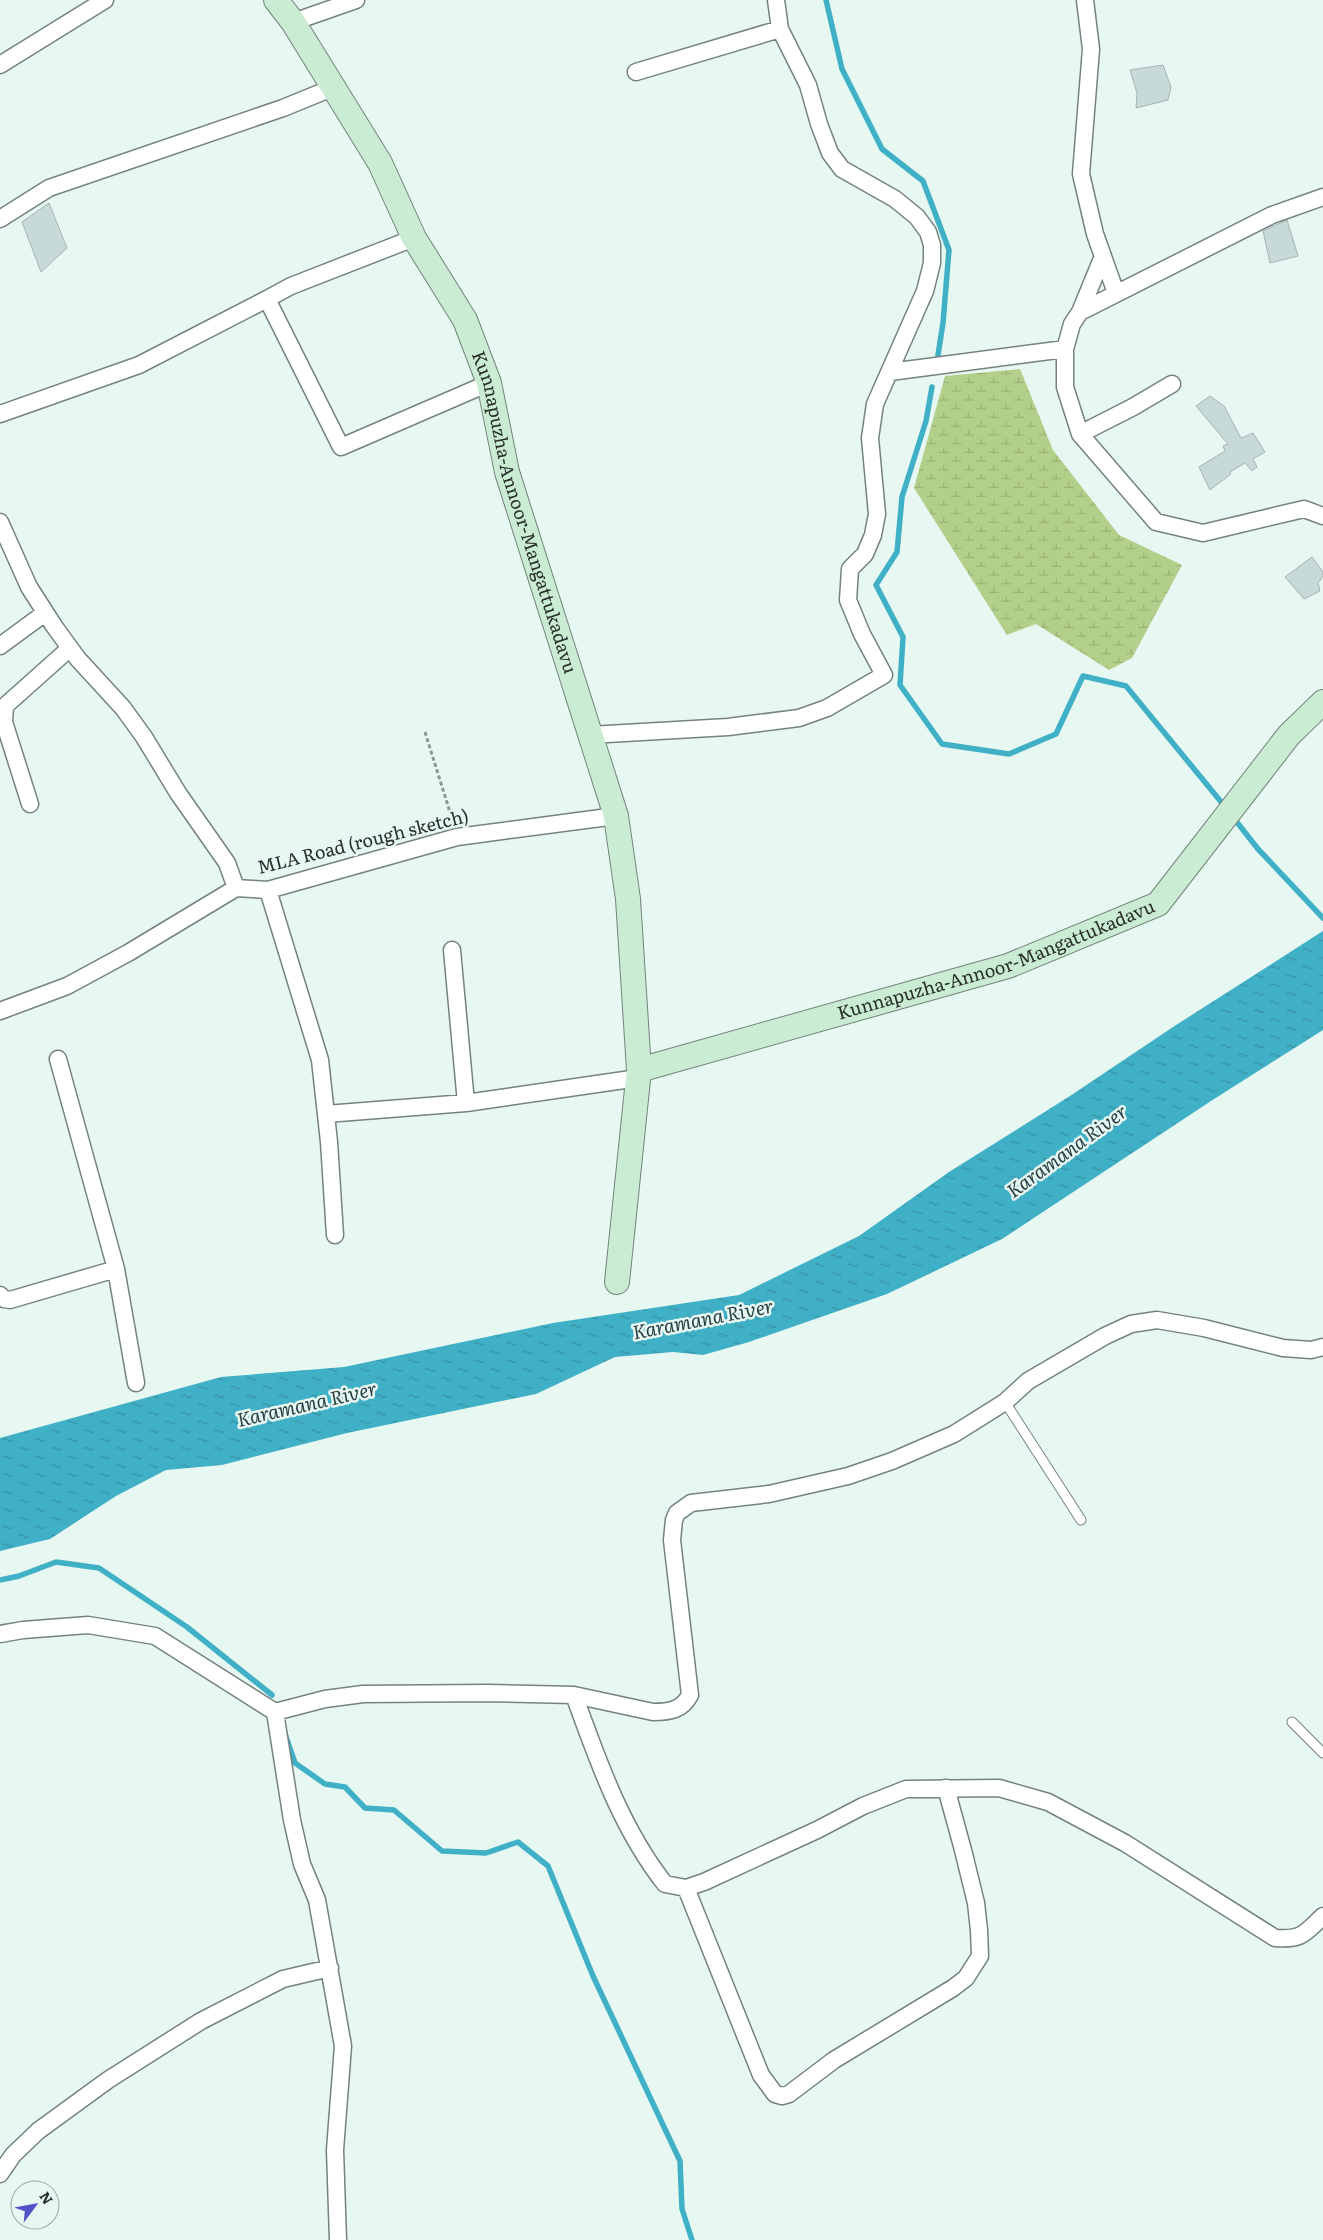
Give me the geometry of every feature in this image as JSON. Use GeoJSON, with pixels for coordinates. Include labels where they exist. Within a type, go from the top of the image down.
{"type":"FeatureCollection","features":[{"type":"Feature","properties":{"kind":"street"},"geometry":{"type":"LineString","coordinates":[[0,65],[105,0]]}},
{"type":"Feature","properties":{"kind":"street","name":"Kunnapuzha-Annoor-Mangattukadavu"},"geometry":{"type":"LineString","coordinates":[[276,0],[293,22],[380,163],[414,238],[465,320],[489,383],[507,472],[616,816],[628,899],[639,1074],[616,1282]]}},
{"type":"Feature","properties":{"kind":"street"},"geometry":{"type":"LineString","coordinates":[[293,22],[356,0]]}},
{"type":"Feature","properties":{"kind":"street"},"geometry":{"type":"LineString","coordinates":[[590,735],[728,727],[799,718],[827,708],[884,676],[862,634],[848,600],[850,569],[864,554],[877,514],[870,438],[875,404],[925,290],[932,263],[932,245],[928,232],[917,217],[895,198],[842,169],[830,153],[819,124],[808,85],[780,29],[776,0]]}},
{"type":"Feature","properties":{"kind":"street"},"geometry":{"type":"LineString","coordinates":[[1085,0],[1091,49],[1080,174],[1095,234],[1116,293]]}},
{"type":"Feature","properties":{"kind":"street"},"geometry":{"type":"LineString","coordinates":[[636,72],[780,29]]}},
{"type":"Feature","properties":{"kind":"street"},"geometry":{"type":"LineString","coordinates":[[0,219],[49,188],[284,108],[332,88]]}},
{"type":"Feature","properties":{"kind":"street"},"geometry":{"type":"LineString","coordinates":[[1080,312],[1272,215],[1323,197]]}},
{"type":"Feature","properties":{"kind":"street"},"geometry":{"type":"LineString","coordinates":[[0,414],[139,365],[291,286],[414,238]]}},
{"type":"Feature","properties":{"kind":"street"},"geometry":{"type":"LineString","coordinates":[[1103,256],[1080,312],[1072,324],[1065,349],[1065,387],[1080,434],[1156,522],[1203,533],[1304,508],[1323,516]]}},
{"type":"Feature","properties":{"kind":"street"},"geometry":{"type":"LineString","coordinates":[[267,299],[340,447],[489,383]]}},
{"type":"Feature","properties":{"kind":"street"},"geometry":{"type":"LineString","coordinates":[[890,372],[1065,349]]}},
{"type":"Feature","properties":{"kind":"street"},"geometry":{"type":"LineString","coordinates":[[1080,434],[1133,407],[1172,384]]}},
{"type":"Feature","properties":{"kind":"street"},"geometry":{"type":"LineString","coordinates":[[0,522],[29,588],[70,648],[123,708],[144,737],[178,793],[227,863],[236,888]]}},
{"type":"Feature","properties":{"kind":"street"},"geometry":{"type":"LineString","coordinates":[[0,646],[45,612]]}},
{"type":"Feature","properties":{"kind":"street"},"geometry":{"type":"LineString","coordinates":[[30,804],[4,722],[5,706],[70,648]]}},
{"type":"Feature","properties":{"kind":"street","name":"Kunnapuzha-Annoor-Mangattukadavu"},"geometry":{"type":"LineString","coordinates":[[639,1074],[1008,966],[1158,904],[1289,735],[1323,702]]}},
{"type":"Feature","properties":{"kind":"street","name":"MLA Road (rough sketch)"},"geometry":{"type":"LineString","coordinates":[[0,1011],[67,986],[128,953],[236,888],[268,890],[457,837],[616,816]]}},
{"type":"Feature","properties":{"kind":"street"},"geometry":{"type":"LineString","coordinates":[[268,890],[320,1060],[335,1235]]}},
{"type":"Feature","properties":{"kind":"street"},"geometry":{"type":"LineString","coordinates":[[452,950],[466,1103]]}},
{"type":"Feature","properties":{"kind":"street"},"geometry":{"type":"LineString","coordinates":[[58,1059],[116,1270],[136,1383]]}},
{"type":"Feature","properties":{"kind":"street"},"geometry":{"type":"LineString","coordinates":[[326,1114],[466,1103],[639,1074]]}},
{"type":"Feature","properties":{"kind":"street"},"geometry":{"type":"LineString","coordinates":[[0,1295],[4,1299],[10,1300],[116,1270]]}},
{"type":"Feature","properties":{"kind":"street"},"geometry":{"type":"LineString","coordinates":[[0,1634],[23,1630],[88,1626],[155,1636],[275,1712],[324,1699],[363,1694],[488,1692],[574,1695],[654,1712],[666,1712],[680,1707],[690,1695],[672,1540],[674,1520],[677,1513],[686,1506],[700,1500],[769,1494],[848,1476],[892,1461],[954,1434],[1004,1402],[1028,1381],[1105,1336],[1131,1324],[1157,1320],[1204,1328],[1283,1348],[1321,1351]]}},
{"type":"Feature","properties":{"kind":"street"},"geometry":{"type":"LineString","coordinates":[[574,1695],[604,1779],[645,1858],[666,1884],[686,1888],[704,1882],[884,1797],[906,1789],[999,1788],[1048,1802],[1125,1843],[1275,1938],[1292,1940],[1304,1934],[1323,1916]]}},
{"type":"Feature","properties":{"kind":"street"},"geometry":{"type":"LineString","coordinates":[[275,1712],[292,1820],[302,1864],[317,1900],[343,2046],[335,2150],[338,2240]]}},
{"type":"Feature","properties":{"kind":"street"},"geometry":{"type":"LineString","coordinates":[[686,1888],[761,2075],[775,2094],[789,2094],[834,2060],[953,1988],[966,1978],[980,1956],[976,1903],[946,1788]]}},
{"type":"Feature","properties":{"kind":"street"},"geometry":{"type":"LineString","coordinates":[[0,2174],[13,2155],[38,2130],[108,2080],[202,2021],[282,1980],[330,1968]]}},
{"type":"Feature","properties":{"kind":"lane"},"geometry":{"type":"LineString","coordinates":[[1004,1402],[1082,1520]]}},
{"type":"Feature","properties":{"kind":"lane"},"geometry":{"type":"LineString","coordinates":[[1292,1722],[1323,1753]]}},
{"type":"Feature","properties":{"kind":"path"},"geometry":{"type":"LineString","coordinates":[[425,732],[457,837]]}},
{"type":"Feature","properties":{"kind":"green space"},"geometry":{"type":"Polygon","coordinates":[[[1020,369],[1053,450],[1119,535],[1182,565],[1132,658],[1109,670],[1036,624],[1007,635],[914,488],[945,376],[1020,369]]]}},
{"type":"Feature","properties":{"kind":"water","name":"Karamana River"},"geometry":{"type":"Polygon","coordinates":[[[1323,931],[1323,1030],[1211,1101],[1002,1239],[887,1294],[749,1342],[703,1355],[673,1352],[615,1357],[536,1394],[347,1433],[222,1465],[166,1470],[116,1496],[50,1539],[0,1551],[0,1438],[221,1377],[344,1367],[553,1323],[739,1295],[859,1236],[949,1172],[1070,1096],[1173,1027],[1323,931]]]}},
{"type":"Feature","properties":{"kind":"building"},"geometry":{"type":"Polygon","coordinates":[[[1163,65],[1171,87],[1168,100],[1136,108],[1137,93],[1130,70],[1163,65]]]}},
{"type":"Feature","properties":{"kind":"building"},"geometry":{"type":"Polygon","coordinates":[[[49,203],[67,248],[41,272],[22,222],[49,203]]]}},
{"type":"Feature","properties":{"kind":"building"},"geometry":{"type":"Polygon","coordinates":[[[1287,220],[1298,256],[1270,263],[1263,231],[1287,220]]]}},
{"type":"Feature","properties":{"kind":"building"},"geometry":{"type":"Polygon","coordinates":[[[1210,396],[1224,406],[1241,438],[1253,433],[1265,452],[1253,459],[1257,467],[1252,471],[1245,463],[1230,472],[1231,474],[1210,490],[1199,467],[1225,451],[1223,446],[1228,444],[1196,406],[1210,396]]]}},
{"type":"Feature","properties":{"kind":"building"},"geometry":{"type":"Polygon","coordinates":[[[1312,557],[1323,572],[1323,576],[1318,583],[1320,591],[1304,599],[1285,577],[1312,557]]]}},
{"type":"Feature","properties":{"kind":"waterway"},"geometry":{"type":"LineString","coordinates":[[826,0],[842,69],[882,149],[923,181],[949,250],[943,323],[938,355]]}},
{"type":"Feature","properties":{"kind":"waterway"},"geometry":{"type":"LineString","coordinates":[[932,387],[926,421],[902,497],[897,552],[876,585],[903,637],[900,685],[942,744],[1009,754],[1056,734],[1083,676],[1126,686],[1222,803]]}},
{"type":"Feature","properties":{"kind":"waterway"},"geometry":{"type":"LineString","coordinates":[[1236,821],[1258,849],[1323,918]]}},
{"type":"Feature","properties":{"kind":"waterway"},"geometry":{"type":"LineString","coordinates":[[0,1580],[19,1576],[56,1562],[99,1568],[187,1627],[272,1695]]}},
{"type":"Feature","properties":{"kind":"waterway"},"geometry":{"type":"LineString","coordinates":[[285,1734],[295,1763],[325,1784],[345,1787],[365,1808],[394,1810],[442,1851],[486,1853],[518,1842],[548,1866],[593,1976],[680,2161],[682,2209],[692,2240]]}}]}
